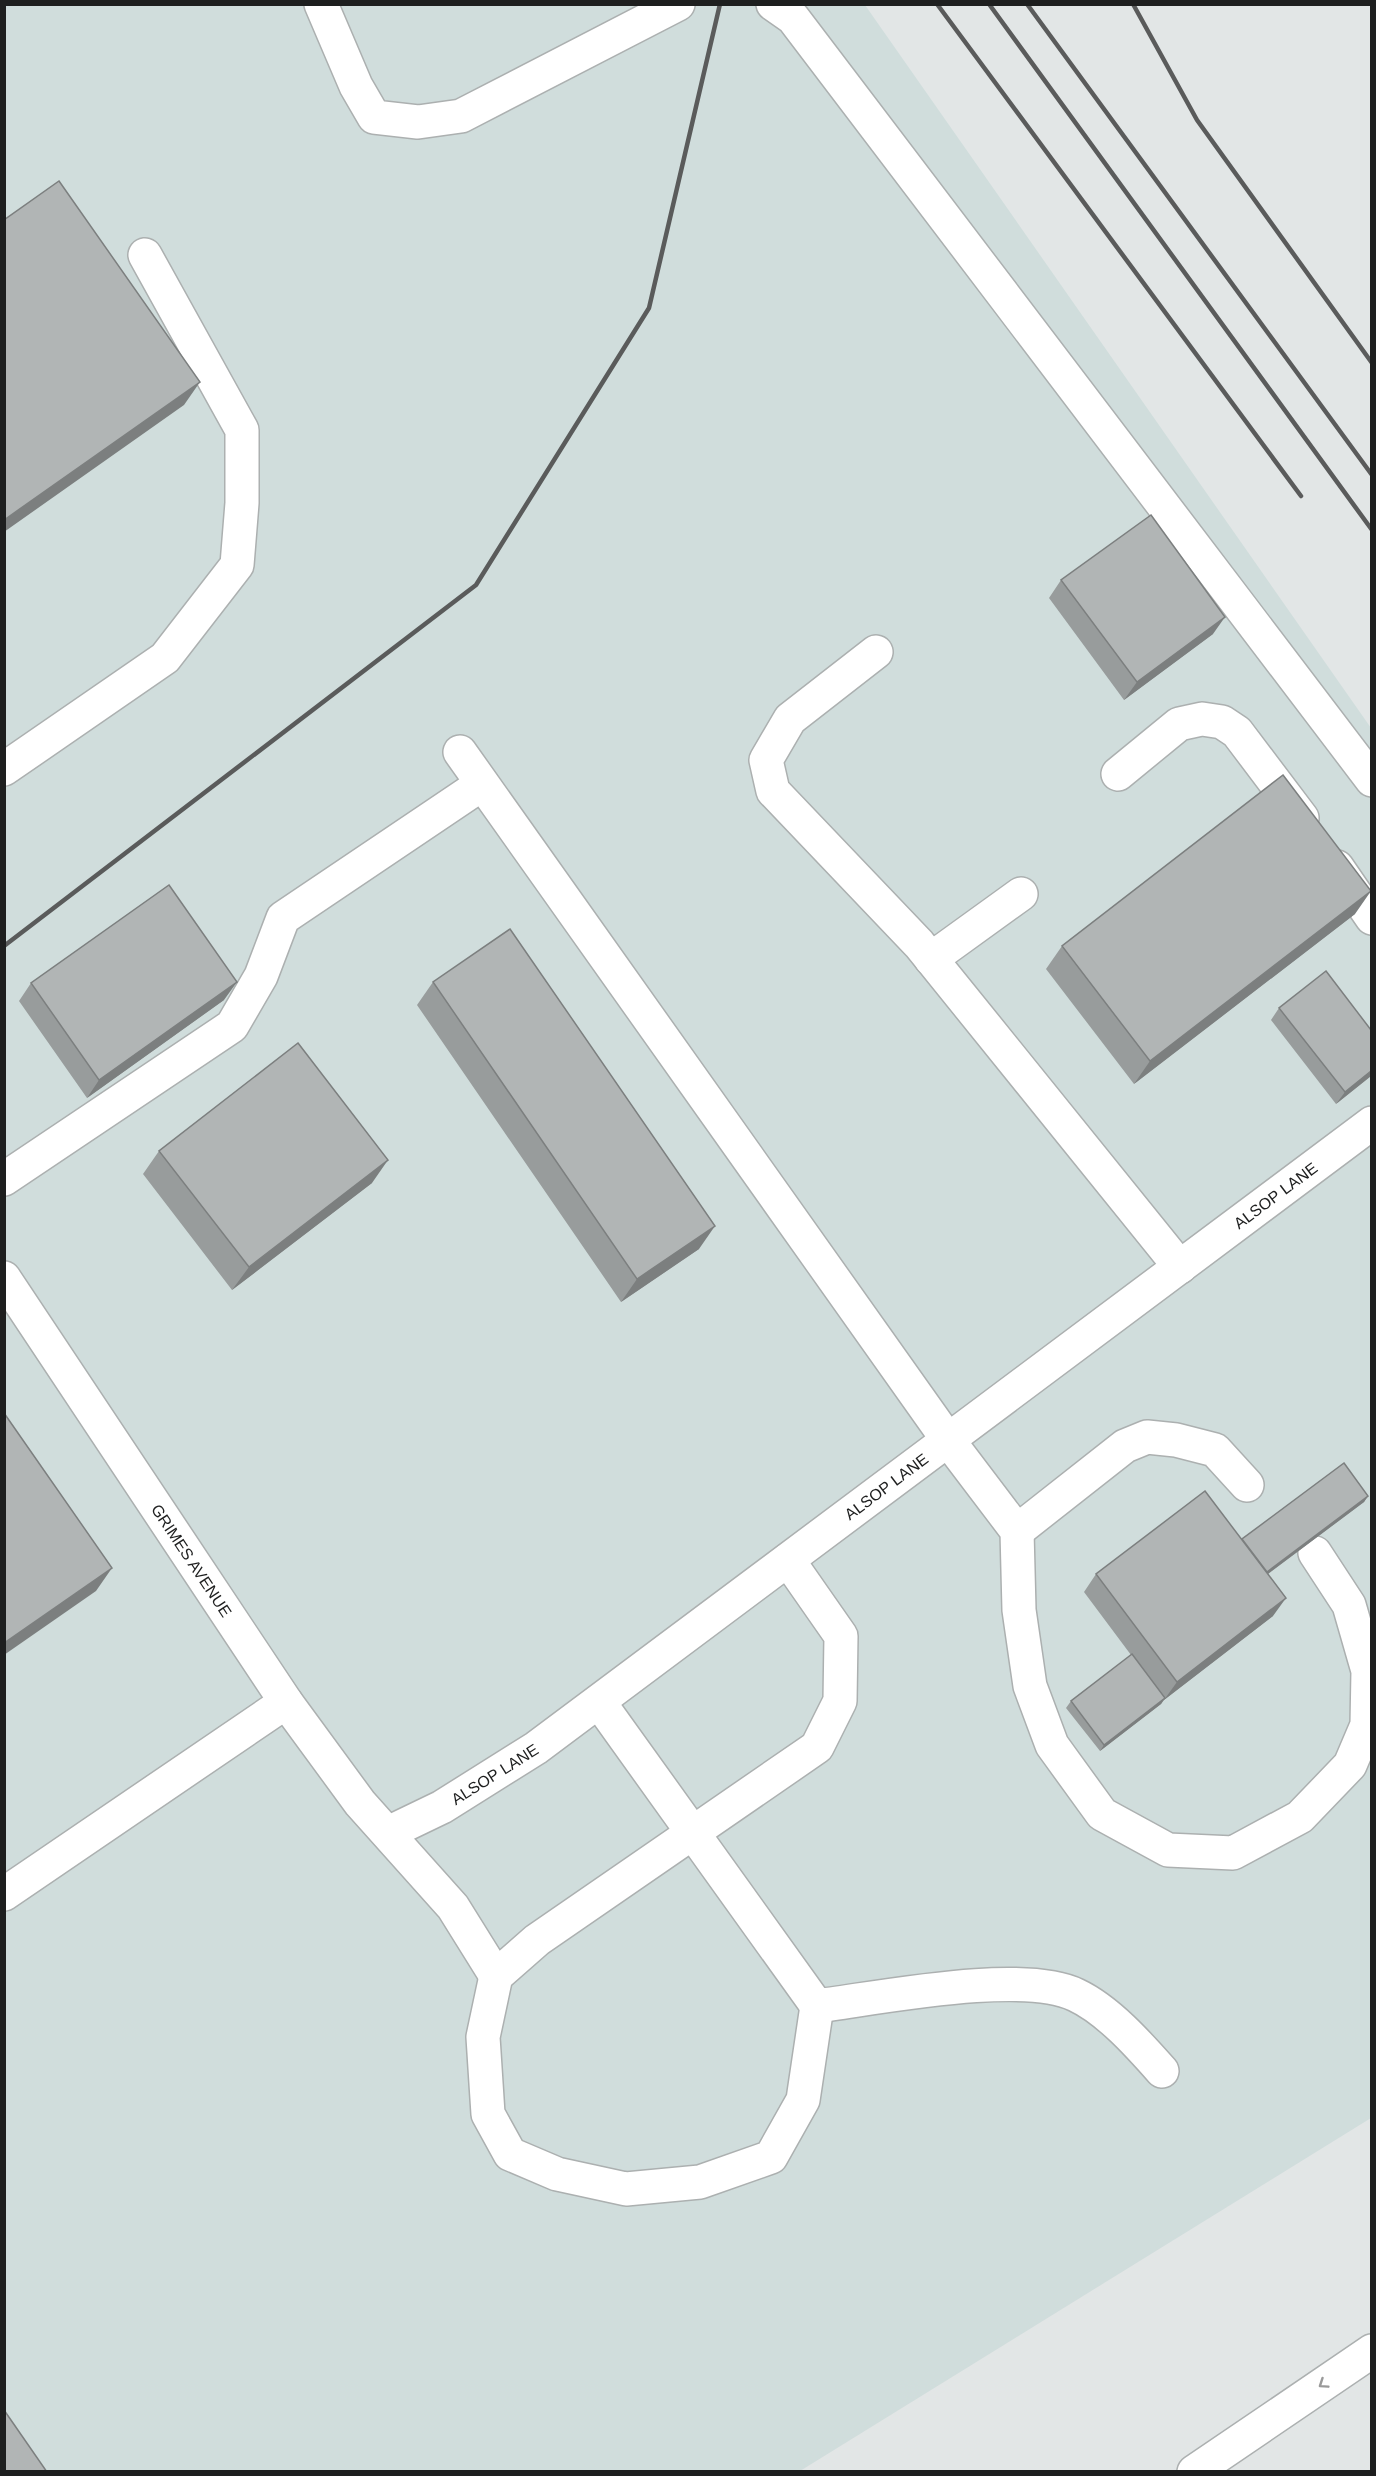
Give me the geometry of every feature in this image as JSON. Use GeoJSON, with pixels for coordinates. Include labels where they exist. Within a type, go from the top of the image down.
{"type":"FeatureCollection","features":[{"type":"Feature","properties":{"kind":"street"},"geometry":{"type":"LineString","coordinates":[[321,4],[356,86],[374,117],[418,122],[461,116],[671,6]]}},
{"type":"Feature","properties":{"kind":"street"},"geometry":{"type":"LineString","coordinates":[[773,4],[793,18],[1371,780]]}},
{"type":"Feature","properties":{"kind":"street"},"geometry":{"type":"LineString","coordinates":[[4,769],[165,658],[237,565],[242,503],[242,430],[145,255]]}},
{"type":"Feature","properties":{"kind":"street"},"geometry":{"type":"LineString","coordinates":[[876,652],[790,718],[766,760],[773,791],[931,959],[1180,1267]]}},
{"type":"Feature","properties":{"kind":"street"},"geometry":{"type":"LineString","coordinates":[[1118,774],[1179,724],[1202,719],[1222,722],[1237,732],[1313,833],[1371,918]]}},
{"type":"Feature","properties":{"kind":"street"},"geometry":{"type":"LineString","coordinates":[[460,752],[948,1440],[1017,1531],[1019,1610],[1030,1686],[1052,1745],[1102,1814],[1168,1850],[1233,1853],[1300,1817],[1350,1765],[1366,1725],[1368,1671],[1349,1605],[1315,1553]]}},
{"type":"Feature","properties":{"kind":"street"},"geometry":{"type":"LineString","coordinates":[[4,1179],[232,1026],[261,976],[283,918],[482,784]]}},
{"type":"Feature","properties":{"kind":"street"},"geometry":{"type":"LineString","coordinates":[[931,959],[1021,894]]}},
{"type":"Feature","properties":{"kind":"street","name":"ALSOP LANE"},"geometry":{"type":"LineString","coordinates":[[388,1833],[442,1808],[536,1748],[1371,1123]]}},
{"type":"Feature","properties":{"kind":"street","name":"GRIMES AVENUE"},"geometry":{"type":"LineString","coordinates":[[4,1278],[286,1702],[360,1803],[453,1907],[496,1976]]}},
{"type":"Feature","properties":{"kind":"street"},"geometry":{"type":"LineString","coordinates":[[1017,1531],[1125,1446],[1148,1437],[1176,1440],[1215,1450],[1247,1485]]}},
{"type":"Feature","properties":{"kind":"street"},"geometry":{"type":"LineString","coordinates":[[599,1702],[693,1833],[817,2006],[802,2100],[771,2157],[700,2182],[626,2189],[557,2174],[510,2154],[488,2114],[483,2037],[496,1976],[537,1940],[693,1833],[816,1747],[840,1701],[841,1636],[788,1560]]}},
{"type":"Feature","properties":{"kind":"street"},"geometry":{"type":"LineString","coordinates":[[4,1894],[286,1702]]}},
{"type":"Feature","properties":{"kind":"street"},"geometry":{"type":"LineString","coordinates":[[817,2006],[962,1987],[1036,1984],[1076,1995],[1130,2034],[1162,2071]]}},
{"type":"Feature","properties":{"kind":"street"},"geometry":{"type":"LineString","coordinates":[[1194,2472],[1371,2351]]}},
{"type":"Feature","properties":{"kind":"shaded area"},"geometry":{"type":"Polygon","coordinates":[[[5,5],[865,5],[1371,728],[1371,2118],[800,2471],[5,2472],[5,5]]]}},
{"type":"Feature","properties":{"kind":"building"},"geometry":{"type":"Polygon","coordinates":[[[59,181],[200,382],[4,520],[4,220],[59,181]]]}},
{"type":"Feature","properties":{"kind":"building"},"geometry":{"type":"Polygon","coordinates":[[[1151,515],[1225,617],[1137,682],[1061,580],[1151,515]]]}},
{"type":"Feature","properties":{"kind":"building"},"geometry":{"type":"Polygon","coordinates":[[[1283,775],[1371,891],[1150,1061],[1062,946],[1283,775]]]}},
{"type":"Feature","properties":{"kind":"building"},"geometry":{"type":"Polygon","coordinates":[[[169,885],[237,982],[99,1080],[31,983],[169,885]]]}},
{"type":"Feature","properties":{"kind":"building"},"geometry":{"type":"Polygon","coordinates":[[[510,929],[715,1226],[637,1279],[433,982],[510,929]]]}},
{"type":"Feature","properties":{"kind":"building"},"geometry":{"type":"Polygon","coordinates":[[[1326,971],[1371,1030],[1371,1071],[1345,1092],[1279,1008],[1326,971]]]}},
{"type":"Feature","properties":{"kind":"building"},"geometry":{"type":"Polygon","coordinates":[[[298,1043],[388,1160],[249,1267],[159,1151],[298,1043]]]}},
{"type":"Feature","properties":{"kind":"building"},"geometry":{"type":"Polygon","coordinates":[[[4,1413],[112,1568],[4,1643],[4,1413]]]}},
{"type":"Feature","properties":{"kind":"building"},"geometry":{"type":"Polygon","coordinates":[[[1344,1463],[1368,1496],[1267,1572],[1242,1539],[1344,1463]]]}},
{"type":"Feature","properties":{"kind":"building"},"geometry":{"type":"Polygon","coordinates":[[[1205,1491],[1286,1598],[1177,1682],[1096,1574],[1205,1491]]]}},
{"type":"Feature","properties":{"kind":"building"},"geometry":{"type":"Polygon","coordinates":[[[1132,1654],[1165,1698],[1104,1745],[1071,1701],[1132,1654]]]}},
{"type":"Feature","properties":{"kind":"building"},"geometry":{"type":"Polygon","coordinates":[[[4,2410],[47,2472],[4,2472],[4,2410]]]}},
{"type":"Feature","properties":{"kind":"railway"},"geometry":{"type":"LineString","coordinates":[[4,946],[476,585],[649,308],[720,4]]}},
{"type":"Feature","properties":{"kind":"railway"},"geometry":{"type":"LineString","coordinates":[[937,4],[1301,496]]}},
{"type":"Feature","properties":{"kind":"railway"},"geometry":{"type":"LineString","coordinates":[[989,4],[1372,530]]}},
{"type":"Feature","properties":{"kind":"railway"},"geometry":{"type":"LineString","coordinates":[[1027,4],[1372,475]]}},
{"type":"Feature","properties":{"kind":"railway"},"geometry":{"type":"LineString","coordinates":[[1133,4],[1197,120],[1372,363]]}}]}
